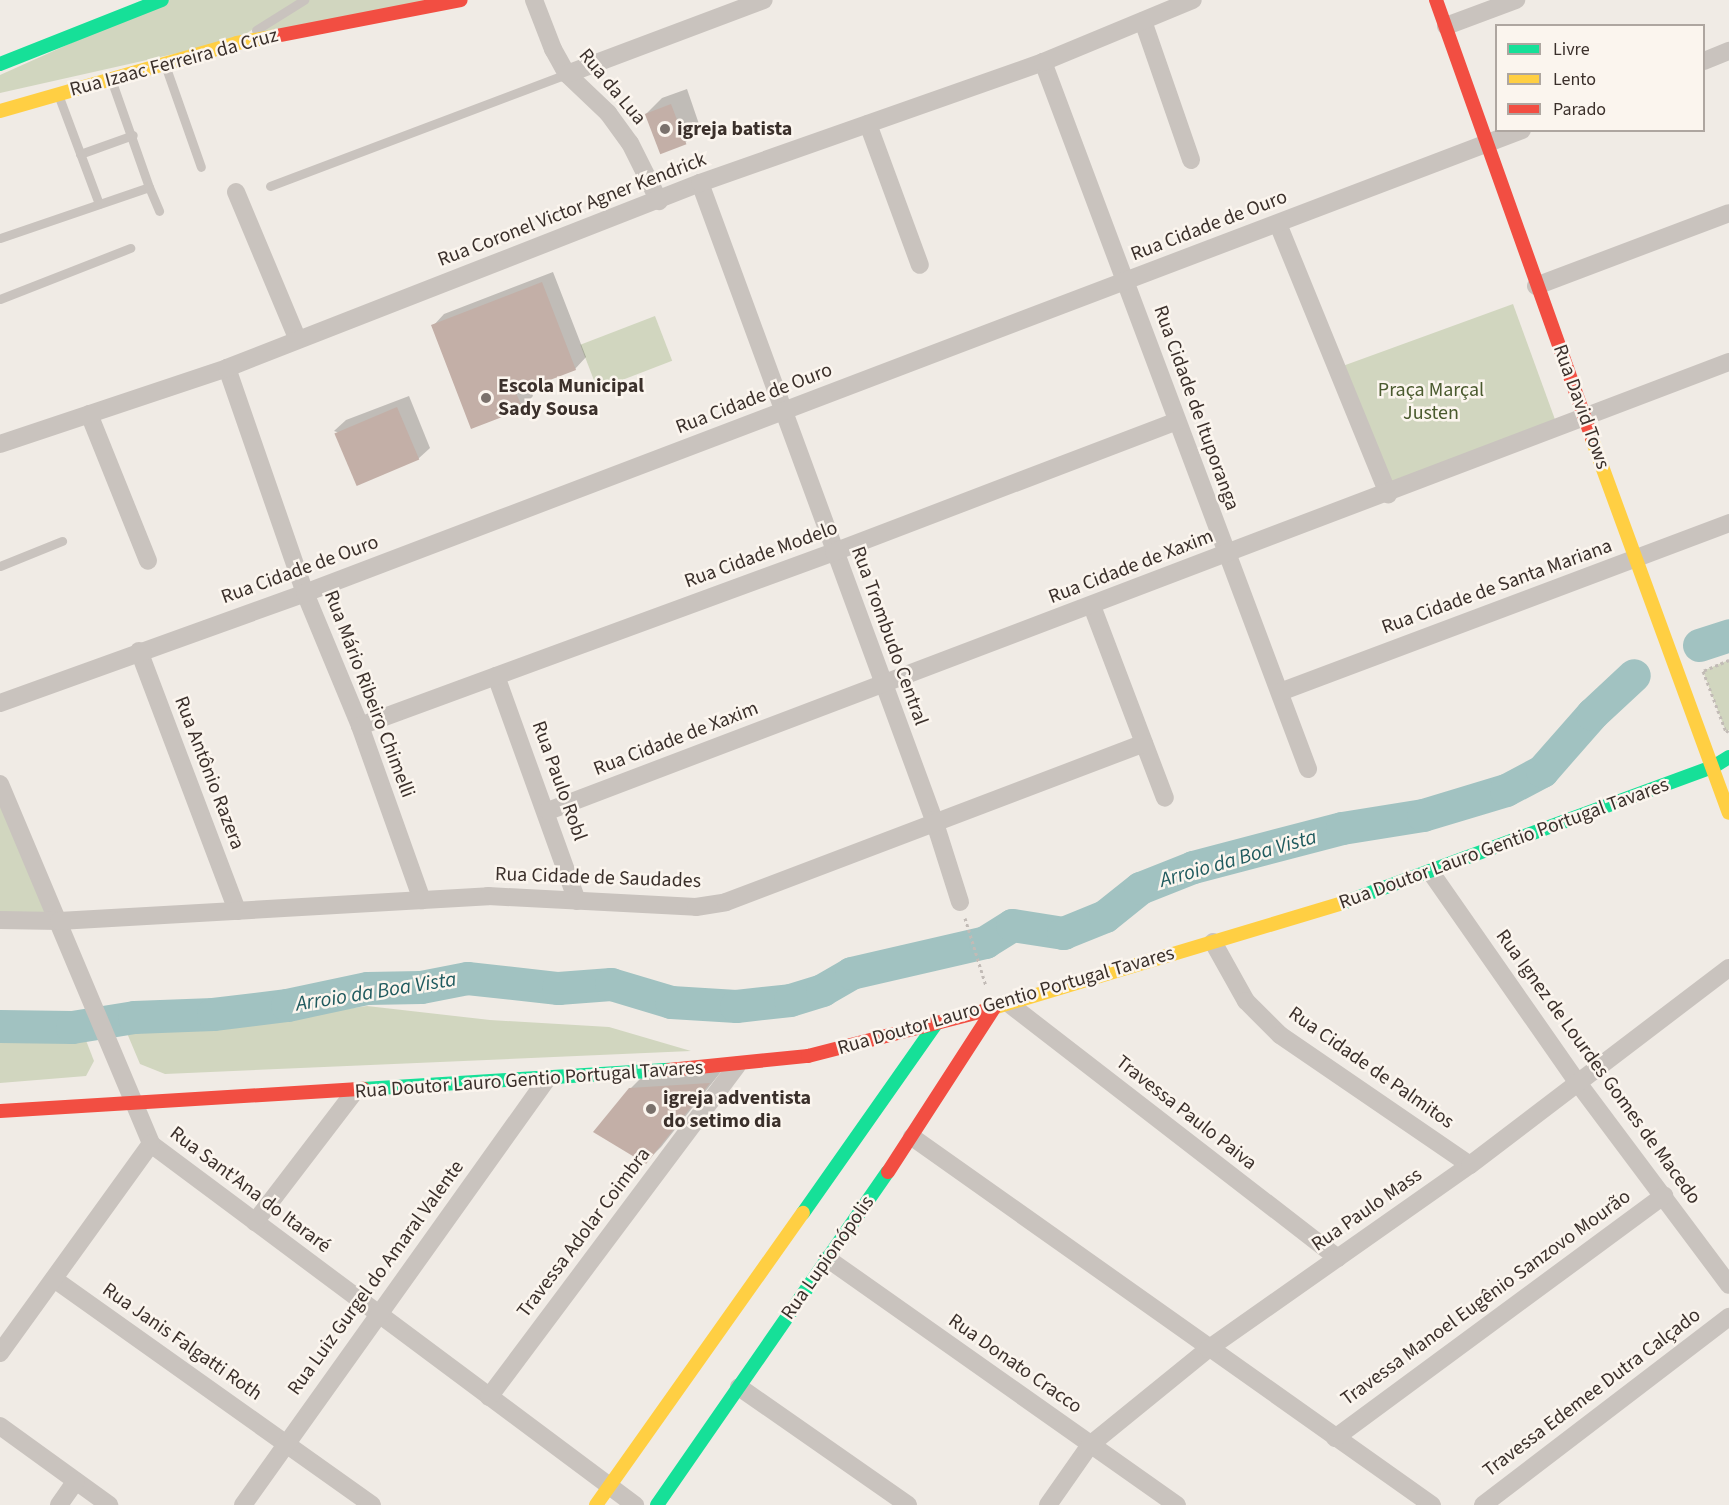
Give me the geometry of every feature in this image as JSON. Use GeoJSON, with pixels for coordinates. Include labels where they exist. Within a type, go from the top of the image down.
{"type":"FeatureCollection","features":[{"type":"Feature","properties":{"kind":"street"},"geometry":{"type":"LineString","coordinates":[[0,64],[162,0]]}},
{"type":"Feature","properties":{"kind":"street","name":"Rua Izaac Ferreira da Cruz"},"geometry":{"type":"LineString","coordinates":[[0,111],[237,43],[458,0]]}},
{"type":"Feature","properties":{"kind":"street","name":"Rua da Lua"},"geometry":{"type":"LineString","coordinates":[[534,0],[553,49],[567,74],[608,113],[630,143],[659,201]]}},
{"type":"Feature","properties":{"kind":"street"},"geometry":{"type":"LineString","coordinates":[[567,74],[764,0]]}},
{"type":"Feature","properties":{"kind":"street","name":"Rua Coronel Victor Agner Kendrick"},"geometry":{"type":"LineString","coordinates":[[0,444],[227,368],[659,201],[700,183],[1043,62],[1193,0]]}},
{"type":"Feature","properties":{"kind":"street","name":"Rua David Tows"},"geometry":{"type":"LineString","coordinates":[[1436,0],[1536,286],[1729,813]]}},
{"type":"Feature","properties":{"kind":"street"},"geometry":{"type":"LineString","coordinates":[[1446,26],[1516,0]]}},
{"type":"Feature","properties":{"kind":"street"},"geometry":{"type":"LineString","coordinates":[[1143,21],[1191,160]]}},
{"type":"Feature","properties":{"kind":"street"},"geometry":{"type":"LineString","coordinates":[[1705,60],[1729,51]]}},
{"type":"Feature","properties":{"kind":"street","name":"Rua Cidade de Ituporanga"},"geometry":{"type":"LineString","coordinates":[[1043,62],[1308,769]]}},
{"type":"Feature","properties":{"kind":"street"},"geometry":{"type":"LineString","coordinates":[[868,124],[920,265]]}},
{"type":"Feature","properties":{"kind":"street","name":"Rua Cidade de Ouro"},"geometry":{"type":"LineString","coordinates":[[0,703],[305,593],[1517,132]]}},
{"type":"Feature","properties":{"kind":"street","name":"Rua Trombudo Central"},"geometry":{"type":"LineString","coordinates":[[700,183],[882,685],[934,820],[962,908]]}},
{"type":"Feature","properties":{"kind":"street"},"geometry":{"type":"LineString","coordinates":[[236,192],[298,340]]}},
{"type":"Feature","properties":{"kind":"street"},"geometry":{"type":"LineString","coordinates":[[1536,286],[1729,213]]}},
{"type":"Feature","properties":{"kind":"street"},"geometry":{"type":"LineString","coordinates":[[1278,224],[1388,494]]}},
{"type":"Feature","properties":{"kind":"street","name":"Rua Cidade de Xaxim"},"geometry":{"type":"LineString","coordinates":[[548,812],[1585,419],[1729,362]]}},
{"type":"Feature","properties":{"kind":"street","name":"Rua Mário Ribeiro Chimelli"},"geometry":{"type":"LineString","coordinates":[[227,368],[305,593],[360,726],[422,900]]}},
{"type":"Feature","properties":{"kind":"street"},"geometry":{"type":"LineString","coordinates":[[89,414],[148,561]]}},
{"type":"Feature","properties":{"kind":"street","name":"Rua Cidade Modelo"},"geometry":{"type":"LineString","coordinates":[[360,726],[834,552],[1177,422]]}},
{"type":"Feature","properties":{"kind":"street","name":"Rua Cidade de Santa Mariana"},"geometry":{"type":"LineString","coordinates":[[1280,692],[1729,523]]}},
{"type":"Feature","properties":{"kind":"street"},"geometry":{"type":"LineString","coordinates":[[1092,606],[1165,798]]}},
{"type":"Feature","properties":{"kind":"street","name":"Rua Antônio Razera"},"geometry":{"type":"LineString","coordinates":[[140,651],[237,910]]}},
{"type":"Feature","properties":{"kind":"street","name":"Rua Paulo Robl"},"geometry":{"type":"LineString","coordinates":[[496,676],[548,812],[577,901]]}},
{"type":"Feature","properties":{"kind":"street","name":"Rua Cidade de Saudades"},"geometry":{"type":"LineString","coordinates":[[0,920],[58,921],[488,896],[696,908],[726,902],[934,820],[1144,743]]}},
{"type":"Feature","properties":{"kind":"street","name":"Rua Doutor Lauro Gentio Portugal Tavares"},"geometry":{"type":"LineString","coordinates":[[0,1111],[547,1079],[737,1066],[808,1056],[935,1025],[1001,1006],[1432,874],[1713,767],[1729,757]]}},
{"type":"Feature","properties":{"kind":"street","name":"Rua Sant'Ana do Itararé"},"geometry":{"type":"LineString","coordinates":[[0,784],[137,1104],[151,1144],[635,1505]]}},
{"type":"Feature","properties":{"kind":"street","name":"Rua Ignez de Lourdes Gomes de Macedo"},"geometry":{"type":"LineString","coordinates":[[1432,874],[1578,1083],[1664,1195],[1729,1286]]}},
{"type":"Feature","properties":{"kind":"street","name":"Rua Cidade de Palmitos"},"geometry":{"type":"LineString","coordinates":[[1213,942],[1246,1001],[1280,1035],[1470,1165]]}},
{"type":"Feature","properties":{"kind":"street","name":"Rua Paulo Mass"},"geometry":{"type":"LineString","coordinates":[[1048,1505],[1090,1445],[1208,1349],[1470,1165],[1729,968]]}},
{"type":"Feature","properties":{"kind":"street","name":"Rua Lupionópolis"},"geometry":{"type":"LineString","coordinates":[[657,1505],[1001,1006]]}},
{"type":"Feature","properties":{"kind":"street","name":"Travessa Paulo Paiva"},"geometry":{"type":"LineString","coordinates":[[1001,1006],[1338,1258]]}},
{"type":"Feature","properties":{"kind":"street"},"geometry":{"type":"LineString","coordinates":[[596,1505],[935,1025]]}},
{"type":"Feature","properties":{"kind":"street","name":"Travessa Adolar Coimbra"},"geometry":{"type":"LineString","coordinates":[[489,1397],[737,1066]]}},
{"type":"Feature","properties":{"kind":"street","name":"Rua Luiz Gurgel do Amaral Valente"},"geometry":{"type":"LineString","coordinates":[[243,1505],[376,1313],[547,1079]]}},
{"type":"Feature","properties":{"kind":"street"},"geometry":{"type":"LineString","coordinates":[[255,1222],[355,1091]]}},
{"type":"Feature","properties":{"kind":"street"},"geometry":{"type":"LineString","coordinates":[[912,1137],[1208,1349],[1432,1505]]}},
{"type":"Feature","properties":{"kind":"street"},"geometry":{"type":"LineString","coordinates":[[0,1353],[151,1144]]}},
{"type":"Feature","properties":{"kind":"street","name":"Travessa Manoel Eugênio Sanzovo Mourão"},"geometry":{"type":"LineString","coordinates":[[1335,1438],[1664,1195]]}},
{"type":"Feature","properties":{"kind":"street","name":"Rua Donato Cracco"},"geometry":{"type":"LineString","coordinates":[[828,1259],[1177,1505]]}},
{"type":"Feature","properties":{"kind":"street","name":"Rua Janis Falgatti Roth"},"geometry":{"type":"LineString","coordinates":[[54,1279],[372,1505]]}},
{"type":"Feature","properties":{"kind":"street","name":"Travessa Edemee Dutra Calçado"},"geometry":{"type":"LineString","coordinates":[[1483,1505],[1729,1317]]}},
{"type":"Feature","properties":{"kind":"street"},"geometry":{"type":"LineString","coordinates":[[739,1387],[908,1505]]}},
{"type":"Feature","properties":{"kind":"street"},"geometry":{"type":"LineString","coordinates":[[0,1426],[109,1505]]}},
{"type":"Feature","properties":{"kind":"street"},"geometry":{"type":"LineString","coordinates":[[59,1505],[76,1481]]}},
{"type":"Feature","properties":{"kind":"lane"},"geometry":{"type":"LineString","coordinates":[[237,43],[304,0]]}},
{"type":"Feature","properties":{"kind":"lane"},"geometry":{"type":"LineString","coordinates":[[165,65],[201,167]]}},
{"type":"Feature","properties":{"kind":"lane"},"geometry":{"type":"LineString","coordinates":[[270,186],[567,74]]}},
{"type":"Feature","properties":{"kind":"lane"},"geometry":{"type":"LineString","coordinates":[[110,79],[133,135],[159,211]]}},
{"type":"Feature","properties":{"kind":"lane"},"geometry":{"type":"LineString","coordinates":[[58,94],[99,204]]}},
{"type":"Feature","properties":{"kind":"lane"},"geometry":{"type":"LineString","coordinates":[[80,154],[133,135]]}},
{"type":"Feature","properties":{"kind":"lane"},"geometry":{"type":"LineString","coordinates":[[0,238],[149,187]]}},
{"type":"Feature","properties":{"kind":"lane"},"geometry":{"type":"LineString","coordinates":[[0,299],[130,248]]}},
{"type":"Feature","properties":{"kind":"lane"},"geometry":{"type":"LineString","coordinates":[[0,566],[62,541]]}},
{"type":"Feature","properties":{"kind":"path"},"geometry":{"type":"LineString","coordinates":[[1729,660],[1703,671],[1726,732],[1729,730]]}},
{"type":"Feature","properties":{"kind":"path"},"geometry":{"type":"LineString","coordinates":[[962,908],[976,959],[1001,1006]]}},
{"type":"Feature","properties":{"kind":"green space"},"geometry":{"type":"Polygon","coordinates":[[[167,0],[299,0],[236,40],[0,93],[0,75],[167,0]]]}},
{"type":"Feature","properties":{"kind":"green space"},"geometry":{"type":"Polygon","coordinates":[[[308,0],[447,0],[250,37],[308,0]]]}},
{"type":"Feature","properties":{"kind":"green space","name":"Praça Marçal Justen"},"geometry":{"type":"Polygon","coordinates":[[[1513,304],[1556,422],[1388,484],[1345,365],[1513,304]]]}},
{"type":"Feature","properties":{"kind":"green space"},"geometry":{"type":"Polygon","coordinates":[[[655,316],[672,361],[598,389],[580,345],[655,316]]]}},
{"type":"Feature","properties":{"kind":"green space"},"geometry":{"type":"Polygon","coordinates":[[[1729,660],[1729,730],[1726,732],[1703,671],[1729,660]]]}},
{"type":"Feature","properties":{"kind":"green space"},"geometry":{"type":"Polygon","coordinates":[[[0,789],[55,919],[0,918],[0,789]]]}},
{"type":"Feature","properties":{"kind":"green space"},"geometry":{"type":"Polygon","coordinates":[[[367,1006],[490,1020],[609,1027],[691,1051],[165,1074],[140,1064],[124,1026],[146,1030],[204,1029],[367,1006]]]}},
{"type":"Feature","properties":{"kind":"green space"},"geometry":{"type":"Polygon","coordinates":[[[82,1030],[94,1061],[86,1076],[0,1083],[0,1036],[82,1030]]]}},
{"type":"Feature","properties":{"kind":"building","name":"igreja batista"},"geometry":{"type":"Polygon","coordinates":[[[671,104],[686,144],[660,154],[645,114],[671,104]]]}},
{"type":"Feature","properties":{"kind":"building"},"geometry":{"type":"Polygon","coordinates":[[[542,282],[576,370],[516,393],[523,409],[471,429],[431,325],[542,282]]]}},
{"type":"Feature","properties":{"kind":"building"},"geometry":{"type":"Polygon","coordinates":[[[397,407],[419,459],[357,486],[334,434],[397,407]]]}},
{"type":"Feature","properties":{"kind":"building","name":"igreja adventista do setimo dia"},"geometry":{"type":"Polygon","coordinates":[[[710,1083],[646,1164],[593,1132],[629,1088],[710,1083]]]}},
{"type":"Feature","properties":{"kind":"waterway","name":"Arroio da Boa Vista"},"geometry":{"type":"LineString","coordinates":[[1699,645],[1729,635]]}},
{"type":"Feature","properties":{"kind":"waterway","name":"Arroio da Boa Vista"},"geometry":{"type":"LineString","coordinates":[[0,1026],[72,1027],[134,1017],[213,1014],[287,1005],[367,988],[421,987],[467,978],[558,988],[611,984],[671,1002],[736,1006],[790,1000],[822,990],[851,973],[985,942],[1012,925],[1063,933],[1105,916],[1140,888],[1193,867],[1342,828],[1423,815],[1506,790],[1542,771],[1592,714],[1634,675]]}},
{"type":"Feature","properties":{"kind":"traffic: fast"},"geometry":{"type":"LineString","coordinates":[[0,64],[162,0]]}},
{"type":"Feature","properties":{"kind":"traffic: fast"},"geometry":{"type":"LineString","coordinates":[[1340,904],[1713,767],[1729,757]]}},
{"type":"Feature","properties":{"kind":"traffic: fast"},"geometry":{"type":"LineString","coordinates":[[803,1213],[935,1025]]}},
{"type":"Feature","properties":{"kind":"traffic: fast"},"geometry":{"type":"LineString","coordinates":[[363,1089],[669,1070]]}},
{"type":"Feature","properties":{"kind":"traffic: fast"},"geometry":{"type":"LineString","coordinates":[[657,1505],[888,1172]]}},
{"type":"Feature","properties":{"kind":"traffic: slow"},"geometry":{"type":"LineString","coordinates":[[0,111],[237,43],[276,36]]}},
{"type":"Feature","properties":{"kind":"traffic: slow"},"geometry":{"type":"LineString","coordinates":[[1592,439],[1729,813]]}},
{"type":"Feature","properties":{"kind":"traffic: slow"},"geometry":{"type":"LineString","coordinates":[[983,1011],[1340,904]]}},
{"type":"Feature","properties":{"kind":"traffic: slow"},"geometry":{"type":"LineString","coordinates":[[596,1505],[803,1213]]}},
{"type":"Feature","properties":{"kind":"traffic: jam"},"geometry":{"type":"LineString","coordinates":[[276,36],[461,0]]}},
{"type":"Feature","properties":{"kind":"traffic: jam"},"geometry":{"type":"LineString","coordinates":[[1436,0],[1592,439]]}},
{"type":"Feature","properties":{"kind":"traffic: jam"},"geometry":{"type":"LineString","coordinates":[[888,1172],[994,1008]]}},
{"type":"Feature","properties":{"kind":"traffic: jam"},"geometry":{"type":"LineString","coordinates":[[669,1070],[808,1056],[983,1011]]}},
{"type":"Feature","properties":{"kind":"traffic: jam"},"geometry":{"type":"LineString","coordinates":[[0,1111],[363,1089]]}},
{"type":"Feature","properties":{"kind":"place","name":"igreja batista"},"geometry":{"type":"Point","coordinates":[665,129]}},
{"type":"Feature","properties":{"kind":"place","name":"Escola Municipal Sady Sousa"},"geometry":{"type":"Point","coordinates":[486,398]}},
{"type":"Feature","properties":{"kind":"place","name":"igreja adventista do setimo dia"},"geometry":{"type":"Point","coordinates":[651,1109]}}]}
